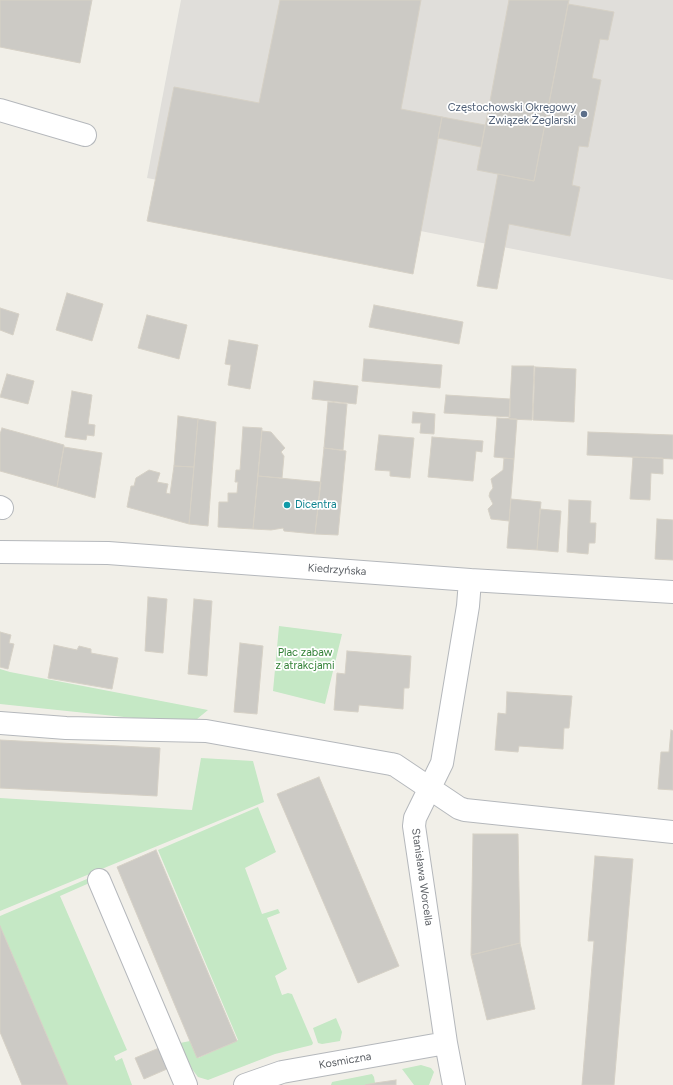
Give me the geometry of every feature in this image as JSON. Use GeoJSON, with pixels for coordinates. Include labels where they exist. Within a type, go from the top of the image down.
{"type":"FeatureCollection","features":[{"type":"Feature","properties":{"kind":"street"},"geometry":{"type":"LineString","coordinates":[[0,110],[85,134]]}},
{"type":"Feature","properties":{"kind":"street","name":"Kiedrzyńska"},"geometry":{"type":"LineString","coordinates":[[0,552],[108,553],[470,580],[673,592]]}},
{"type":"Feature","properties":{"kind":"street","name":"Stanisława Worcella"},"geometry":{"type":"LineString","coordinates":[[454,1085],[446,1043],[414,826],[415,818],[442,763],[468,606],[470,580]]}},
{"type":"Feature","properties":{"kind":"street"},"geometry":{"type":"LineString","coordinates":[[0,723],[66,728],[206,731],[396,765],[459,808],[465,810],[673,832]]}},
{"type":"Feature","properties":{"kind":"street"},"geometry":{"type":"LineString","coordinates":[[99,880],[186,1085]]}},
{"type":"Feature","properties":{"kind":"street","name":"Kosmiczna"},"geometry":{"type":"LineString","coordinates":[[245,1085],[282,1072],[446,1043]]}},
{"type":"Feature","properties":{"kind":"shaded area"},"geometry":{"type":"Polygon","coordinates":[[[181,0],[673,0],[673,280],[147,178],[181,0]]]}},
{"type":"Feature","properties":{"kind":"green space","name":"Plac zabaw z atrakcjami"},"geometry":{"type":"Polygon","coordinates":[[[279,626],[342,634],[325,704],[273,691],[279,626]]]}},
{"type":"Feature","properties":{"kind":"green space"},"geometry":{"type":"Polygon","coordinates":[[[0,669],[208,710],[191,724],[0,704],[0,669]]]}},
{"type":"Feature","properties":{"kind":"green space"},"geometry":{"type":"Polygon","coordinates":[[[201,758],[253,761],[264,802],[0,911],[0,798],[192,810],[201,758]]]}},
{"type":"Feature","properties":{"kind":"green space"},"geometry":{"type":"Polygon","coordinates":[[[258,807],[276,852],[245,868],[262,914],[278,909],[280,913],[267,918],[287,969],[275,976],[282,995],[288,993],[292,994],[313,1043],[312,1045],[275,1054],[208,1080],[198,1077],[192,1069],[180,1043],[190,1041],[198,1058],[238,1040],[158,850],[258,807]]]}},
{"type":"Feature","properties":{"kind":"green space"},"geometry":{"type":"Polygon","coordinates":[[[101,873],[103,877],[60,896],[127,1050],[114,1056],[116,1061],[122,1058],[132,1085],[68,1085],[0,926],[0,916],[101,873]]]}},
{"type":"Feature","properties":{"kind":"green space"},"geometry":{"type":"Polygon","coordinates":[[[336,1018],[342,1032],[340,1041],[322,1044],[318,1043],[313,1028],[336,1018]]]}},
{"type":"Feature","properties":{"kind":"green space"},"geometry":{"type":"Polygon","coordinates":[[[421,1065],[431,1068],[434,1072],[429,1085],[414,1085],[402,1069],[421,1065]]]}},
{"type":"Feature","properties":{"kind":"green space"},"geometry":{"type":"Polygon","coordinates":[[[372,1074],[375,1083],[365,1085],[331,1085],[332,1082],[372,1074]]]}},
{"type":"Feature","properties":{"kind":"building"},"geometry":{"type":"Polygon","coordinates":[[[0,0],[92,0],[80,63],[0,47],[0,0]]]}},
{"type":"Feature","properties":{"kind":"building"},"geometry":{"type":"Polygon","coordinates":[[[280,0],[421,0],[401,109],[442,117],[413,274],[147,221],[174,87],[259,103],[280,0]]]}},
{"type":"Feature","properties":{"kind":"building"},"geometry":{"type":"Polygon","coordinates":[[[509,0],[569,0],[534,181],[477,170],[509,0]]]}},
{"type":"Feature","properties":{"kind":"building"},"geometry":{"type":"Polygon","coordinates":[[[568,4],[614,12],[608,40],[600,39],[592,78],[601,80],[588,147],[579,146],[572,185],[580,187],[570,236],[509,224],[497,289],[477,286],[498,174],[534,181],[568,4]]]}},
{"type":"Feature","properties":{"kind":"building"},"geometry":{"type":"Polygon","coordinates":[[[442,117],[485,125],[481,147],[438,138],[442,117]]]}},
{"type":"Feature","properties":{"kind":"building"},"geometry":{"type":"Polygon","coordinates":[[[67,293],[103,304],[92,341],[56,330],[67,293]]]}},
{"type":"Feature","properties":{"kind":"building"},"geometry":{"type":"Polygon","coordinates":[[[374,305],[463,322],[459,344],[369,327],[374,305]]]}},
{"type":"Feature","properties":{"kind":"building"},"geometry":{"type":"Polygon","coordinates":[[[0,308],[19,314],[13,335],[0,330],[0,308]]]}},
{"type":"Feature","properties":{"kind":"building"},"geometry":{"type":"Polygon","coordinates":[[[147,315],[187,325],[179,359],[138,348],[147,315]]]}},
{"type":"Feature","properties":{"kind":"building"},"geometry":{"type":"Polygon","coordinates":[[[229,340],[258,345],[250,389],[228,385],[231,365],[225,364],[229,340]]]}},
{"type":"Feature","properties":{"kind":"building"},"geometry":{"type":"Polygon","coordinates":[[[364,359],[442,365],[440,388],[362,381],[364,359]]]}},
{"type":"Feature","properties":{"kind":"building"},"geometry":{"type":"Polygon","coordinates":[[[512,366],[534,366],[532,420],[509,419],[512,366]]]}},
{"type":"Feature","properties":{"kind":"building"},"geometry":{"type":"Polygon","coordinates":[[[535,367],[576,369],[574,422],[533,420],[535,367]]]}},
{"type":"Feature","properties":{"kind":"building"},"geometry":{"type":"Polygon","coordinates":[[[7,374],[34,381],[28,404],[0,397],[7,374]]]}},
{"type":"Feature","properties":{"kind":"building"},"geometry":{"type":"Polygon","coordinates":[[[314,381],[358,386],[356,404],[312,399],[314,381]]]}},
{"type":"Feature","properties":{"kind":"building"},"geometry":{"type":"Polygon","coordinates":[[[72,391],[92,395],[88,424],[95,425],[94,436],[87,435],[86,440],[65,437],[72,391]]]}},
{"type":"Feature","properties":{"kind":"building"},"geometry":{"type":"Polygon","coordinates":[[[446,395],[510,399],[510,417],[444,413],[446,395]]]}},
{"type":"Feature","properties":{"kind":"building"},"geometry":{"type":"Polygon","coordinates":[[[328,402],[347,404],[343,450],[324,448],[328,402]]]}},
{"type":"Feature","properties":{"kind":"building"},"geometry":{"type":"Polygon","coordinates":[[[413,412],[435,414],[434,434],[420,433],[421,423],[412,423],[413,412]]]}},
{"type":"Feature","properties":{"kind":"building"},"geometry":{"type":"Polygon","coordinates":[[[178,416],[198,419],[194,467],[174,466],[178,416]]]}},
{"type":"Feature","properties":{"kind":"building"},"geometry":{"type":"Polygon","coordinates":[[[497,418],[517,419],[514,459],[494,457],[497,418]]]}},
{"type":"Feature","properties":{"kind":"building"},"geometry":{"type":"Polygon","coordinates":[[[198,419],[216,422],[208,526],[189,524],[198,419]]]}},
{"type":"Feature","properties":{"kind":"building"},"geometry":{"type":"Polygon","coordinates":[[[243,427],[262,428],[253,529],[218,527],[219,502],[228,502],[228,493],[237,493],[238,482],[235,482],[236,470],[240,470],[243,427]]]}},
{"type":"Feature","properties":{"kind":"building"},"geometry":{"type":"Polygon","coordinates":[[[2,428],[64,445],[57,487],[0,471],[0,434],[2,428]]]}},
{"type":"Feature","properties":{"kind":"building"},"geometry":{"type":"Polygon","coordinates":[[[262,431],[271,432],[285,448],[281,452],[284,456],[282,478],[258,476],[262,431]]]}},
{"type":"Feature","properties":{"kind":"building"},"geometry":{"type":"Polygon","coordinates":[[[588,432],[673,435],[673,459],[587,455],[588,432]]]}},
{"type":"Feature","properties":{"kind":"building"},"geometry":{"type":"Polygon","coordinates":[[[379,435],[414,438],[410,478],[390,476],[390,471],[375,470],[379,435]]]}},
{"type":"Feature","properties":{"kind":"building"},"geometry":{"type":"Polygon","coordinates":[[[432,437],[483,441],[482,452],[476,451],[473,481],[428,477],[432,437]]]}},
{"type":"Feature","properties":{"kind":"building"},"geometry":{"type":"Polygon","coordinates":[[[64,447],[102,453],[95,498],[57,487],[64,447]]]}},
{"type":"Feature","properties":{"kind":"building"},"geometry":{"type":"Polygon","coordinates":[[[324,448],[346,451],[338,535],[315,534],[324,448]]]}},
{"type":"Feature","properties":{"kind":"building"},"geometry":{"type":"Polygon","coordinates":[[[633,457],[663,458],[663,474],[651,473],[650,500],[630,499],[633,457]]]}},
{"type":"Feature","properties":{"kind":"building"},"geometry":{"type":"Polygon","coordinates":[[[504,458],[514,459],[509,521],[491,519],[488,509],[493,504],[489,496],[493,488],[491,479],[503,470],[504,458]]]}},
{"type":"Feature","properties":{"kind":"building"},"geometry":{"type":"Polygon","coordinates":[[[174,466],[194,467],[189,524],[127,507],[131,486],[134,486],[136,478],[149,470],[160,473],[157,482],[168,484],[166,493],[170,494],[174,466]]]}},
{"type":"Feature","properties":{"kind":"building","name":"Dicentra"},"geometry":{"type":"Polygon","coordinates":[[[258,476],[321,482],[315,534],[284,531],[283,528],[271,530],[253,529],[258,476]]]}},
{"type":"Feature","properties":{"kind":"building"},"geometry":{"type":"Polygon","coordinates":[[[511,499],[541,502],[537,550],[507,548],[511,499]]]}},
{"type":"Feature","properties":{"kind":"building"},"geometry":{"type":"Polygon","coordinates":[[[569,500],[591,501],[590,523],[596,523],[595,543],[589,543],[588,554],[567,552],[569,500]]]}},
{"type":"Feature","properties":{"kind":"building"},"geometry":{"type":"Polygon","coordinates":[[[540,509],[561,511],[558,552],[537,550],[540,509]]]}},
{"type":"Feature","properties":{"kind":"building"},"geometry":{"type":"Polygon","coordinates":[[[657,519],[673,520],[673,560],[655,559],[657,519]]]}},
{"type":"Feature","properties":{"kind":"building"},"geometry":{"type":"Polygon","coordinates":[[[148,597],[167,599],[163,653],[145,651],[148,597]]]}},
{"type":"Feature","properties":{"kind":"building"},"geometry":{"type":"Polygon","coordinates":[[[194,599],[212,601],[207,676],[188,674],[194,599]]]}},
{"type":"Feature","properties":{"kind":"building"},"geometry":{"type":"Polygon","coordinates":[[[0,632],[11,635],[9,643],[14,644],[8,669],[0,667],[0,632]]]}},
{"type":"Feature","properties":{"kind":"building"},"geometry":{"type":"Polygon","coordinates":[[[240,643],[263,646],[257,714],[234,712],[240,643]]]}},
{"type":"Feature","properties":{"kind":"building"},"geometry":{"type":"Polygon","coordinates":[[[54,645],[77,650],[79,646],[91,649],[91,653],[118,658],[112,689],[48,678],[54,645]]]}},
{"type":"Feature","properties":{"kind":"building"},"geometry":{"type":"Polygon","coordinates":[[[347,651],[411,656],[409,688],[404,688],[403,709],[359,705],[358,712],[334,710],[337,673],[345,674],[347,651]]]}},
{"type":"Feature","properties":{"kind":"building"},"geometry":{"type":"Polygon","coordinates":[[[507,692],[572,696],[569,728],[564,728],[563,749],[519,746],[518,752],[495,750],[498,713],[506,714],[507,692]]]}},
{"type":"Feature","properties":{"kind":"building"},"geometry":{"type":"Polygon","coordinates":[[[671,730],[673,731],[673,790],[658,789],[661,752],[669,752],[671,730]]]}},
{"type":"Feature","properties":{"kind":"building"},"geometry":{"type":"Polygon","coordinates":[[[0,740],[160,748],[157,796],[0,788],[0,740]]]}},
{"type":"Feature","properties":{"kind":"building"},"geometry":{"type":"Polygon","coordinates":[[[319,777],[399,966],[358,983],[277,794],[319,777]]]}},
{"type":"Feature","properties":{"kind":"building"},"geometry":{"type":"Polygon","coordinates":[[[473,834],[518,834],[520,943],[471,955],[473,834]]]}},
{"type":"Feature","properties":{"kind":"building"},"geometry":{"type":"Polygon","coordinates":[[[156,850],[237,1041],[197,1058],[117,867],[156,850]]]}},
{"type":"Feature","properties":{"kind":"building"},"geometry":{"type":"Polygon","coordinates":[[[595,856],[633,859],[614,1085],[582,1085],[594,941],[588,941],[595,856]]]}},
{"type":"Feature","properties":{"kind":"building"},"geometry":{"type":"Polygon","coordinates":[[[0,926],[68,1085],[22,1085],[0,1032],[0,926]]]}},
{"type":"Feature","properties":{"kind":"building"},"geometry":{"type":"Polygon","coordinates":[[[520,943],[535,1009],[487,1020],[471,955],[520,943]]]}},
{"type":"Feature","properties":{"kind":"building"},"geometry":{"type":"Polygon","coordinates":[[[159,1048],[167,1069],[144,1079],[135,1058],[159,1048]]]}},
{"type":"Feature","properties":{"kind":"building"},"geometry":{"type":"Polygon","coordinates":[[[396,1080],[396,1085],[365,1085],[375,1083],[396,1080]]]}},
{"type":"Feature","properties":{"kind":"place","name":"Częstochowski Okręgowy Związek Żeglarski"},"geometry":{"type":"Point","coordinates":[584,114]}},
{"type":"Feature","properties":{"kind":"place","name":"Dicentra"},"geometry":{"type":"Point","coordinates":[287,505]}}]}
